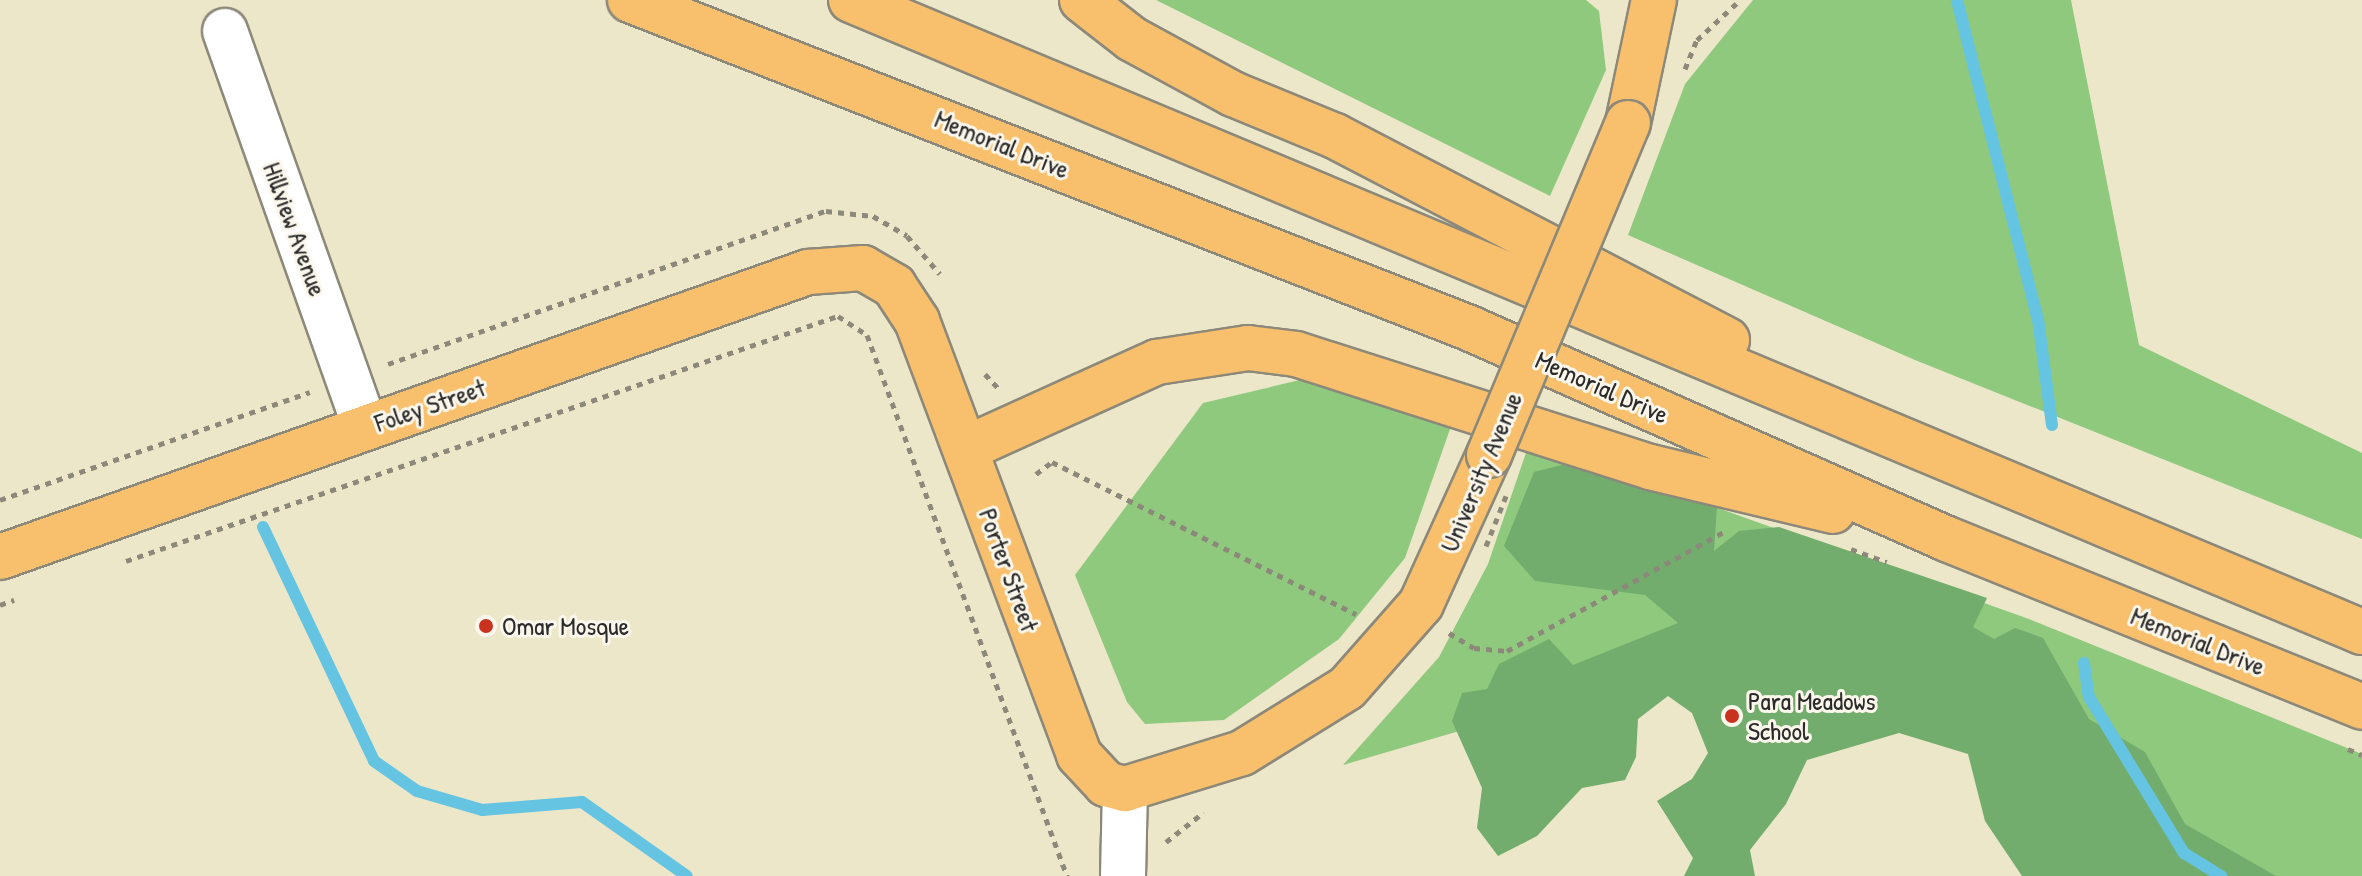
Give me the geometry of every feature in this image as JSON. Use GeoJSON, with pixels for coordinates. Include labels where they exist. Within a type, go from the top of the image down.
{"type":"FeatureCollection","features":[{"type":"Feature","properties":{"kind":"main road"},"geometry":{"type":"LineString","coordinates":[[630,0],[838,79]]}},
{"type":"Feature","properties":{"kind":"main road"},"geometry":{"type":"LineString","coordinates":[[681,0],[838,79]]}},
{"type":"Feature","properties":{"kind":"main road"},"geometry":{"type":"LineString","coordinates":[[1082,0],[1132,39],[1233,94],[1335,136],[1977,471]]}},
{"type":"Feature","properties":{"kind":"main road","name":"University Avenue"},"geometry":{"type":"LineString","coordinates":[[1125,789],[1180,778],[1273,737],[1347,688],[1400,635],[1439,568],[1628,123],[1654,0]]}},
{"type":"Feature","properties":{"kind":"main road"},"geometry":{"type":"LineString","coordinates":[[858,3],[2362,632]]}},
{"type":"Feature","properties":{"kind":"main road","name":"Memorial Drive"},"geometry":{"type":"LineString","coordinates":[[838,79],[1469,328],[1947,539],[2362,707]]}},
{"type":"Feature","properties":{"kind":"main road","name":"Foley Street"},"geometry":{"type":"LineString","coordinates":[[0,557],[808,272],[863,268]]}},
{"type":"Feature","properties":{"kind":"main road","name":"Porter Street"},"geometry":{"type":"LineString","coordinates":[[863,268],[906,301],[967,448],[1070,735],[1092,772],[1125,789]]}},
{"type":"Feature","properties":{"kind":"main road"},"geometry":{"type":"LineString","coordinates":[[967,448],[1157,362],[1248,348],[1296,354],[1650,467],[1947,539]]}},
{"type":"Feature","properties":{"kind":"street","name":"Hillview Avenue"},"geometry":{"type":"LineString","coordinates":[[225,31],[365,427]]}},
{"type":"Feature","properties":{"kind":"street"},"geometry":{"type":"LineString","coordinates":[[1123,876],[1125,789]]}},
{"type":"Feature","properties":{"kind":"path"},"geometry":{"type":"LineString","coordinates":[[1679,83],[1697,40],[1740,0]]}},
{"type":"Feature","properties":{"kind":"path"},"geometry":{"type":"LineString","coordinates":[[120,562],[838,316],[867,335],[1067,876]]}},
{"type":"Feature","properties":{"kind":"path"},"geometry":{"type":"LineString","coordinates":[[1036,474],[1052,462],[1400,635],[1445,631],[1474,648],[1507,651],[1742,521]]}},
{"type":"Feature","properties":{"kind":"path"},"geometry":{"type":"LineString","coordinates":[[1847,547],[1902,567]]}},
{"type":"Feature","properties":{"kind":"path"},"geometry":{"type":"LineString","coordinates":[[0,605],[30,594]]}},
{"type":"Feature","properties":{"kind":"path"},"geometry":{"type":"LineString","coordinates":[[2333,743],[2362,755]]}},
{"type":"Feature","properties":{"kind":"green space"},"geometry":{"type":"Polygon","coordinates":[[[1156,0],[1586,0],[1599,11],[1606,70],[1550,196],[1156,0]]]}},
{"type":"Feature","properties":{"kind":"green space"},"geometry":{"type":"Polygon","coordinates":[[[1753,0],[2071,0],[2139,345],[2362,453],[2362,539],[1915,360],[1628,235],[1685,84],[1753,0]]]}},
{"type":"Feature","properties":{"kind":"green space"},"geometry":{"type":"Polygon","coordinates":[[[1321,375],[1457,409],[1405,558],[1339,639],[1224,720],[1145,724],[1127,702],[1075,575],[1203,403],[1321,375]]]}},
{"type":"Feature","properties":{"kind":"green space"},"geometry":{"type":"Polygon","coordinates":[[[1530,441],[2029,619],[2362,754],[2362,876],[2169,876],[2082,734],[1746,647],[1343,765],[1439,657],[1488,564],[1530,441]]]}},
{"type":"Feature","properties":{"kind":"green space"},"geometry":{"type":"Polygon","coordinates":[[[1582,460],[1717,506],[1714,551],[1739,531],[1779,527],[1987,598],[1973,627],[1994,639],[2015,628],[2043,638],[2089,719],[2145,752],[2185,824],[2276,876],[2022,876],[1985,821],[1968,754],[1899,733],[1807,760],[1786,804],[1750,850],[1755,876],[1684,876],[1693,858],[1657,801],[1692,779],[1708,753],[1692,713],[1668,696],[1638,719],[1636,757],[1625,780],[1582,788],[1537,836],[1498,856],[1477,828],[1482,788],[1452,721],[1462,693],[1487,689],[1499,664],[1549,639],[1573,665],[1678,623],[1645,595],[1535,581],[1504,546],[1534,472],[1582,460]]]}},
{"type":"Feature","properties":{"kind":"waterway"},"geometry":{"type":"LineString","coordinates":[[1957,0],[2038,319],[2052,425]]}},
{"type":"Feature","properties":{"kind":"waterway"},"geometry":{"type":"LineString","coordinates":[[263,527],[374,761],[417,791],[482,810],[582,802],[687,876]]}},
{"type":"Feature","properties":{"kind":"waterway"},"geometry":{"type":"LineString","coordinates":[[2084,663],[2089,697],[2184,853],[2221,876]]}},
{"type":"Feature","properties":{"kind":"place","name":"Omar Mosque"},"geometry":{"type":"Point","coordinates":[486,626]}},
{"type":"Feature","properties":{"kind":"place","name":"Para Meadows School"},"geometry":{"type":"Point","coordinates":[1732,716]}}]}
